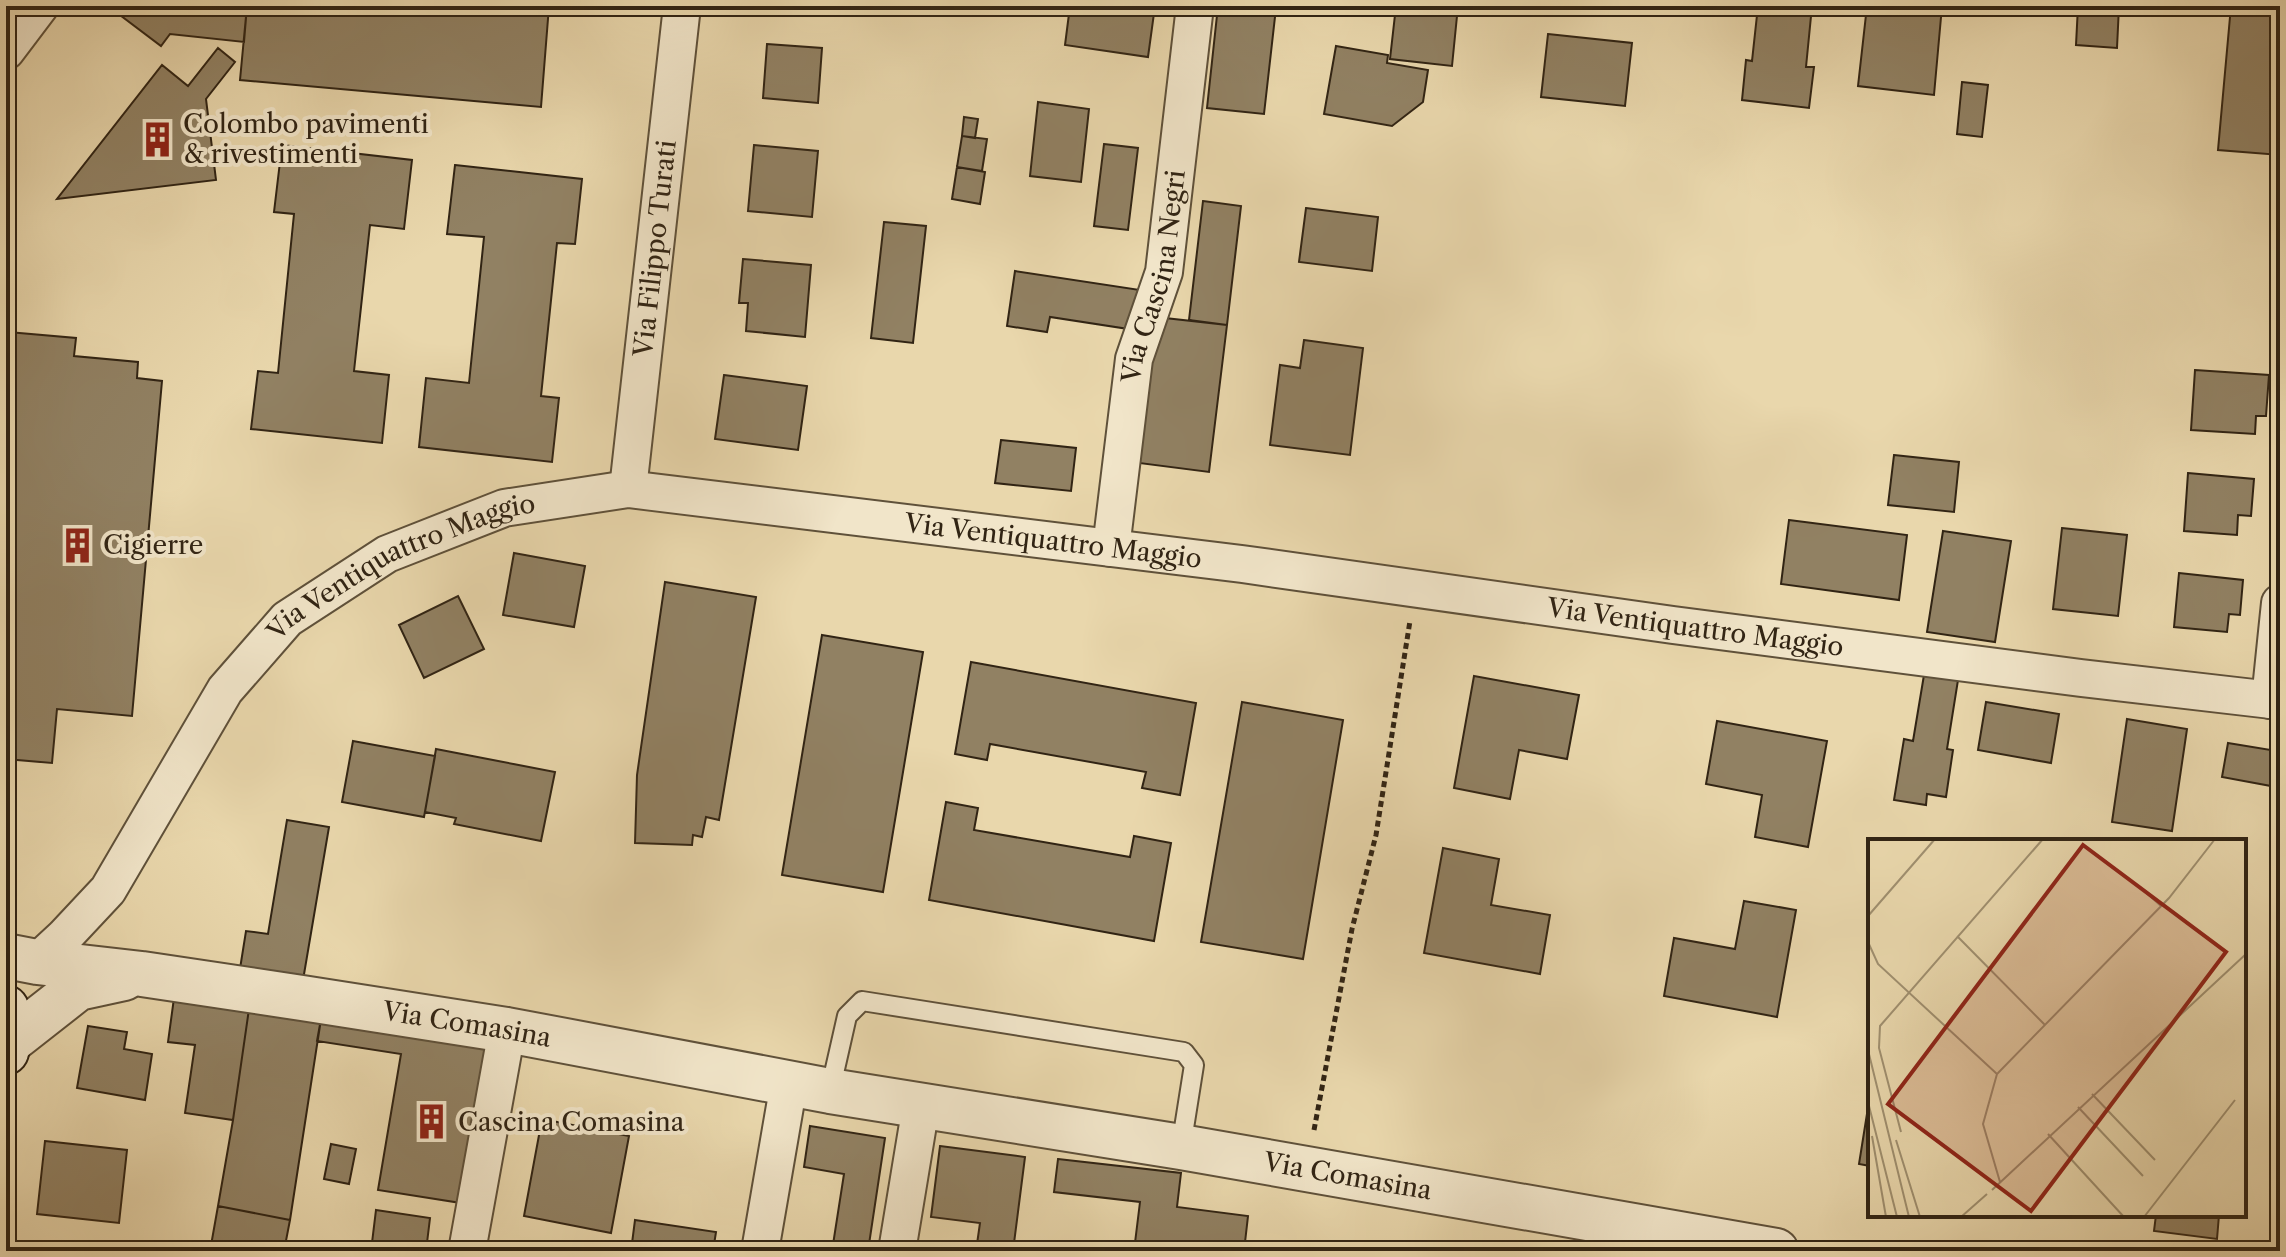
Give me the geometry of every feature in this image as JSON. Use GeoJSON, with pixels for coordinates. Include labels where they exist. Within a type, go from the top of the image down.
{"type":"FeatureCollection","features":[{"type":"Feature","properties":{"kind":"street"},"geometry":{"type":"LineString","coordinates":[[6,51],[40,6]]}},
{"type":"Feature","properties":{"kind":"street","name":"Via Filippo Turati"},"geometry":{"type":"LineString","coordinates":[[628,489],[682,6]]}},
{"type":"Feature","properties":{"kind":"street","name":"Via Cascina Negri"},"geometry":{"type":"LineString","coordinates":[[1111,548],[1134,359],[1164,272],[1195,6]]}},
{"type":"Feature","properties":{"kind":"street","name":"Via Ventiquattro Maggio"},"geometry":{"type":"LineString","coordinates":[[22,959],[64,937],[108,890],[225,690],[287,619],[387,554],[504,508],[628,489],[1111,548],[1704,629],[2275,700],[2280,603]]}},
{"type":"Feature","properties":{"kind":"street","name":"Via Comasina"},"geometry":{"type":"LineString","coordinates":[[22,959],[142,974],[507,1030],[809,1087],[1181,1147],[1776,1251]]}},
{"type":"Feature","properties":{"kind":"street"},"geometry":{"type":"LineString","coordinates":[[7,1034],[78,988],[142,974]]}},
{"type":"Feature","properties":{"kind":"street"},"geometry":{"type":"LineString","coordinates":[[467,1251],[507,1030]]}},
{"type":"Feature","properties":{"kind":"street"},"geometry":{"type":"LineString","coordinates":[[760,1251],[809,1087]]}},
{"type":"Feature","properties":{"kind":"street"},"geometry":{"type":"LineString","coordinates":[[897,1251],[921,1106]]}},
{"type":"Feature","properties":{"kind":"lane"},"geometry":{"type":"LineString","coordinates":[[809,1087],[847,1016],[862,1001],[1184,1052],[1194,1065],[1181,1147]]}},
{"type":"Feature","properties":{"kind":"path"},"geometry":{"type":"LineString","coordinates":[[1306,1170],[1352,929],[1376,835],[1415,588]]}},
{"type":"Feature","properties":{"kind":"building"},"geometry":{"type":"Polygon","coordinates":[[[108,6],[247,6],[244,42],[170,34],[161,46],[108,6]]]}},
{"type":"Feature","properties":{"kind":"building"},"geometry":{"type":"Polygon","coordinates":[[[247,6],[549,6],[541,107],[240,80],[247,6]]]}},
{"type":"Feature","properties":{"kind":"building"},"geometry":{"type":"Polygon","coordinates":[[[1070,6],[1155,6],[1148,57],[1065,45],[1070,6]]]}},
{"type":"Feature","properties":{"kind":"building"},"geometry":{"type":"Polygon","coordinates":[[[1218,6],[1276,8],[1264,114],[1207,108],[1218,6]]]}},
{"type":"Feature","properties":{"kind":"building"},"geometry":{"type":"Polygon","coordinates":[[[1396,6],[1458,6],[1452,66],[1390,59],[1396,6]]]}},
{"type":"Feature","properties":{"kind":"building"},"geometry":{"type":"Polygon","coordinates":[[[1758,6],[1812,6],[1806,67],[1814,67],[1809,108],[1742,100],[1746,60],[1752,61],[1758,6]]]}},
{"type":"Feature","properties":{"kind":"building"},"geometry":{"type":"Polygon","coordinates":[[[1867,6],[1942,6],[1934,95],[1858,86],[1867,6]]]}},
{"type":"Feature","properties":{"kind":"building"},"geometry":{"type":"Polygon","coordinates":[[[2078,6],[2119,6],[2117,48],[2076,45],[2078,6]]]}},
{"type":"Feature","properties":{"kind":"building"},"geometry":{"type":"Polygon","coordinates":[[[2231,6],[2280,6],[2280,155],[2218,150],[2231,6]]]}},
{"type":"Feature","properties":{"kind":"building"},"geometry":{"type":"Polygon","coordinates":[[[1548,34],[1632,43],[1625,106],[1541,97],[1548,34]]]}},
{"type":"Feature","properties":{"kind":"building"},"geometry":{"type":"Polygon","coordinates":[[[767,44],[822,48],[818,103],[763,98],[767,44]]]}},
{"type":"Feature","properties":{"kind":"building"},"geometry":{"type":"Polygon","coordinates":[[[1336,46],[1388,55],[1387,63],[1428,70],[1423,102],[1392,126],[1324,114],[1336,46]]]}},
{"type":"Feature","properties":{"kind":"building","name":"Colombo pavimenti & rivestimenti"},"geometry":{"type":"Polygon","coordinates":[[[218,48],[235,62],[206,99],[216,180],[57,199],[162,65],[188,86],[218,48]]]}},
{"type":"Feature","properties":{"kind":"building"},"geometry":{"type":"Polygon","coordinates":[[[1962,82],[1988,85],[1982,137],[1957,134],[1962,82]]]}},
{"type":"Feature","properties":{"kind":"building"},"geometry":{"type":"Polygon","coordinates":[[[1038,102],[1089,109],[1081,182],[1030,176],[1038,102]]]}},
{"type":"Feature","properties":{"kind":"building"},"geometry":{"type":"Polygon","coordinates":[[[964,117],[978,119],[975,138],[962,136],[964,117]]]}},
{"type":"Feature","properties":{"kind":"building"},"geometry":{"type":"Polygon","coordinates":[[[962,136],[987,139],[982,171],[957,167],[962,136]]]}},
{"type":"Feature","properties":{"kind":"building"},"geometry":{"type":"Polygon","coordinates":[[[1104,144],[1138,148],[1128,230],[1094,226],[1104,144]]]}},
{"type":"Feature","properties":{"kind":"building"},"geometry":{"type":"Polygon","coordinates":[[[282,145],[412,160],[404,229],[370,225],[354,371],[389,375],[382,443],[251,429],[258,371],[278,373],[294,214],[274,212],[282,145]]]}},
{"type":"Feature","properties":{"kind":"building"},"geometry":{"type":"Polygon","coordinates":[[[754,145],[818,151],[812,217],[748,211],[754,145]]]}},
{"type":"Feature","properties":{"kind":"building"},"geometry":{"type":"Polygon","coordinates":[[[455,165],[582,179],[575,244],[557,243],[541,396],[559,398],[552,462],[419,447],[426,378],[469,383],[484,237],[447,234],[455,165]]]}},
{"type":"Feature","properties":{"kind":"building"},"geometry":{"type":"Polygon","coordinates":[[[957,167],[985,172],[980,204],[952,199],[957,167]]]}},
{"type":"Feature","properties":{"kind":"building"},"geometry":{"type":"Polygon","coordinates":[[[1203,201],[1241,206],[1227,325],[1189,320],[1203,201]]]}},
{"type":"Feature","properties":{"kind":"building"},"geometry":{"type":"Polygon","coordinates":[[[1306,208],[1378,217],[1372,271],[1299,262],[1306,208]]]}},
{"type":"Feature","properties":{"kind":"building"},"geometry":{"type":"Polygon","coordinates":[[[884,222],[926,226],[913,343],[871,338],[884,222]]]}},
{"type":"Feature","properties":{"kind":"building"},"geometry":{"type":"Polygon","coordinates":[[[743,259],[811,265],[805,337],[746,331],[748,303],[739,303],[743,259]]]}},
{"type":"Feature","properties":{"kind":"building"},"geometry":{"type":"Polygon","coordinates":[[[1015,271],[1140,290],[1135,330],[1050,317],[1047,332],[1007,326],[1015,271]]]}},
{"type":"Feature","properties":{"kind":"building"},"geometry":{"type":"Polygon","coordinates":[[[1156,317],[1227,325],[1209,472],[1139,463],[1156,317]]]}},
{"type":"Feature","properties":{"kind":"building","name":"Cigierre"},"geometry":{"type":"Polygon","coordinates":[[[8,332],[76,338],[74,356],[138,362],[137,378],[162,381],[132,716],[57,709],[52,763],[6,759],[8,332]]]}},
{"type":"Feature","properties":{"kind":"building"},"geometry":{"type":"Polygon","coordinates":[[[1304,340],[1363,348],[1350,455],[1270,445],[1280,365],[1300,368],[1304,340]]]}},
{"type":"Feature","properties":{"kind":"building"},"geometry":{"type":"Polygon","coordinates":[[[2195,370],[2269,375],[2266,416],[2256,416],[2255,434],[2191,430],[2195,370]]]}},
{"type":"Feature","properties":{"kind":"building"},"geometry":{"type":"Polygon","coordinates":[[[724,375],[807,386],[798,450],[715,439],[724,375]]]}},
{"type":"Feature","properties":{"kind":"building"},"geometry":{"type":"Polygon","coordinates":[[[1001,440],[1076,448],[1071,491],[995,483],[1001,440]]]}},
{"type":"Feature","properties":{"kind":"building"},"geometry":{"type":"Polygon","coordinates":[[[1894,455],[1959,462],[1954,512],[1888,505],[1894,455]]]}},
{"type":"Feature","properties":{"kind":"building"},"geometry":{"type":"Polygon","coordinates":[[[2188,473],[2254,479],[2251,516],[2238,515],[2237,535],[2184,531],[2188,473]]]}},
{"type":"Feature","properties":{"kind":"building"},"geometry":{"type":"Polygon","coordinates":[[[1789,520],[1907,535],[1899,600],[1781,584],[1789,520]]]}},
{"type":"Feature","properties":{"kind":"building"},"geometry":{"type":"Polygon","coordinates":[[[2062,528],[2127,535],[2118,616],[2053,609],[2062,528]]]}},
{"type":"Feature","properties":{"kind":"building"},"geometry":{"type":"Polygon","coordinates":[[[1943,531],[2011,541],[1995,642],[1927,632],[1943,531]]]}},
{"type":"Feature","properties":{"kind":"building"},"geometry":{"type":"Polygon","coordinates":[[[514,553],[585,566],[574,627],[503,615],[514,553]]]}},
{"type":"Feature","properties":{"kind":"building"},"geometry":{"type":"Polygon","coordinates":[[[2179,573],[2243,580],[2240,615],[2229,614],[2227,632],[2174,627],[2179,573]]]}},
{"type":"Feature","properties":{"kind":"building"},"geometry":{"type":"Polygon","coordinates":[[[665,582],[756,597],[719,820],[706,817],[702,837],[693,835],[692,845],[635,843],[637,775],[665,582]]]}},
{"type":"Feature","properties":{"kind":"building"},"geometry":{"type":"Polygon","coordinates":[[[458,596],[484,649],[424,678],[399,625],[458,596]]]}},
{"type":"Feature","properties":{"kind":"building"},"geometry":{"type":"Polygon","coordinates":[[[822,635],[923,652],[883,892],[782,875],[822,635]]]}},
{"type":"Feature","properties":{"kind":"building"},"geometry":{"type":"Polygon","coordinates":[[[971,662],[1196,703],[1180,795],[1142,788],[1146,772],[990,744],[987,760],[955,754],[971,662]]]}},
{"type":"Feature","properties":{"kind":"building"},"geometry":{"type":"Polygon","coordinates":[[[1924,675],[1958,680],[1947,749],[1953,750],[1946,797],[1927,794],[1926,805],[1894,800],[1904,739],[1913,741],[1924,675]]]}},
{"type":"Feature","properties":{"kind":"building"},"geometry":{"type":"Polygon","coordinates":[[[1474,676],[1579,695],[1567,759],[1519,750],[1510,799],[1454,788],[1474,676]]]}},
{"type":"Feature","properties":{"kind":"building"},"geometry":{"type":"Polygon","coordinates":[[[1242,702],[1343,720],[1303,959],[1201,942],[1242,702]]]}},
{"type":"Feature","properties":{"kind":"building"},"geometry":{"type":"Polygon","coordinates":[[[1986,702],[2059,714],[2051,763],[1978,750],[1986,702]]]}},
{"type":"Feature","properties":{"kind":"building"},"geometry":{"type":"Polygon","coordinates":[[[2127,719],[2187,729],[2172,831],[2112,822],[2127,719]]]}},
{"type":"Feature","properties":{"kind":"building"},"geometry":{"type":"Polygon","coordinates":[[[1717,721],[1827,741],[1808,847],[1755,837],[1762,795],[1706,784],[1717,721]]]}},
{"type":"Feature","properties":{"kind":"building"},"geometry":{"type":"Polygon","coordinates":[[[353,741],[435,756],[424,817],[342,802],[353,741]]]}},
{"type":"Feature","properties":{"kind":"building"},"geometry":{"type":"Polygon","coordinates":[[[2228,743],[2277,751],[2271,786],[2222,777],[2228,743]]]}},
{"type":"Feature","properties":{"kind":"building"},"geometry":{"type":"Polygon","coordinates":[[[436,749],[555,772],[541,841],[454,824],[456,818],[425,812],[436,749]]]}},
{"type":"Feature","properties":{"kind":"building"},"geometry":{"type":"Polygon","coordinates":[[[946,802],[978,808],[974,830],[1130,857],[1134,836],[1171,843],[1154,941],[929,900],[946,802]]]}},
{"type":"Feature","properties":{"kind":"building"},"geometry":{"type":"Polygon","coordinates":[[[287,820],[329,827],[302,986],[239,975],[246,931],[268,934],[287,820]]]}},
{"type":"Feature","properties":{"kind":"building"},"geometry":{"type":"Polygon","coordinates":[[[1443,848],[1499,859],[1491,905],[1550,915],[1540,974],[1424,953],[1443,848]]]}},
{"type":"Feature","properties":{"kind":"building"},"geometry":{"type":"Polygon","coordinates":[[[1744,901],[1796,910],[1777,1017],[1664,996],[1674,938],[1735,949],[1744,901]]]}},
{"type":"Feature","properties":{"kind":"building"},"geometry":{"type":"Polygon","coordinates":[[[174,998],[249,1009],[233,1120],[185,1113],[195,1045],[168,1042],[174,998]]]}},
{"type":"Feature","properties":{"kind":"building"},"geometry":{"type":"Polygon","coordinates":[[[249,1009],[321,1019],[290,1220],[218,1206],[249,1009]]]}},
{"type":"Feature","properties":{"kind":"building","name":"Cascina Comasina"},"geometry":{"type":"Polygon","coordinates":[[[321,1019],[488,1046],[461,1203],[378,1190],[401,1054],[317,1041],[321,1019]]]}},
{"type":"Feature","properties":{"kind":"building"},"geometry":{"type":"Polygon","coordinates":[[[88,1026],[127,1032],[124,1049],[152,1054],[145,1100],[77,1088],[88,1026]]]}},
{"type":"Feature","properties":{"kind":"building"},"geometry":{"type":"Polygon","coordinates":[[[1868,1108],[1868,1166],[1859,1164],[1868,1108]]]}},
{"type":"Feature","properties":{"kind":"building"},"geometry":{"type":"Polygon","coordinates":[[[542,1119],[629,1136],[611,1233],[524,1216],[542,1119]]]}},
{"type":"Feature","properties":{"kind":"building"},"geometry":{"type":"Polygon","coordinates":[[[810,1126],[885,1138],[868,1251],[832,1251],[844,1174],[804,1167],[810,1126]]]}},
{"type":"Feature","properties":{"kind":"building"},"geometry":{"type":"Polygon","coordinates":[[[45,1141],[127,1150],[119,1223],[37,1214],[45,1141]]]}},
{"type":"Feature","properties":{"kind":"building"},"geometry":{"type":"Polygon","coordinates":[[[331,1144],[356,1149],[349,1184],[324,1179],[331,1144]]]}},
{"type":"Feature","properties":{"kind":"building"},"geometry":{"type":"Polygon","coordinates":[[[940,1146],[1025,1157],[1013,1251],[976,1251],[980,1223],[931,1217],[940,1146]]]}},
{"type":"Feature","properties":{"kind":"building"},"geometry":{"type":"Polygon","coordinates":[[[1058,1159],[1181,1173],[1177,1207],[1248,1216],[1244,1251],[1134,1251],[1140,1202],[1054,1192],[1058,1159]]]}},
{"type":"Feature","properties":{"kind":"building"},"geometry":{"type":"Polygon","coordinates":[[[218,1206],[290,1220],[284,1251],[210,1251],[218,1206]]]}},
{"type":"Feature","properties":{"kind":"building"},"geometry":{"type":"Polygon","coordinates":[[[376,1210],[430,1218],[426,1251],[371,1251],[376,1210]]]}},
{"type":"Feature","properties":{"kind":"building"},"geometry":{"type":"Polygon","coordinates":[[[2156,1217],[2219,1217],[2217,1239],[2154,1231],[2156,1217]]]}},
{"type":"Feature","properties":{"kind":"building"},"geometry":{"type":"Polygon","coordinates":[[[635,1220],[716,1232],[713,1251],[631,1251],[635,1220]]]}},
{"type":"Feature","properties":{"kind":"place","name":"Colombo pavimenti & rivestimenti"},"geometry":{"type":"Point","coordinates":[157,139]}},
{"type":"Feature","properties":{"kind":"place","name":"Cigierre"},"geometry":{"type":"Point","coordinates":[77,545]}},
{"type":"Feature","properties":{"kind":"place","name":"Cascina Comasina"},"geometry":{"type":"Point","coordinates":[432,1122]}}]}
